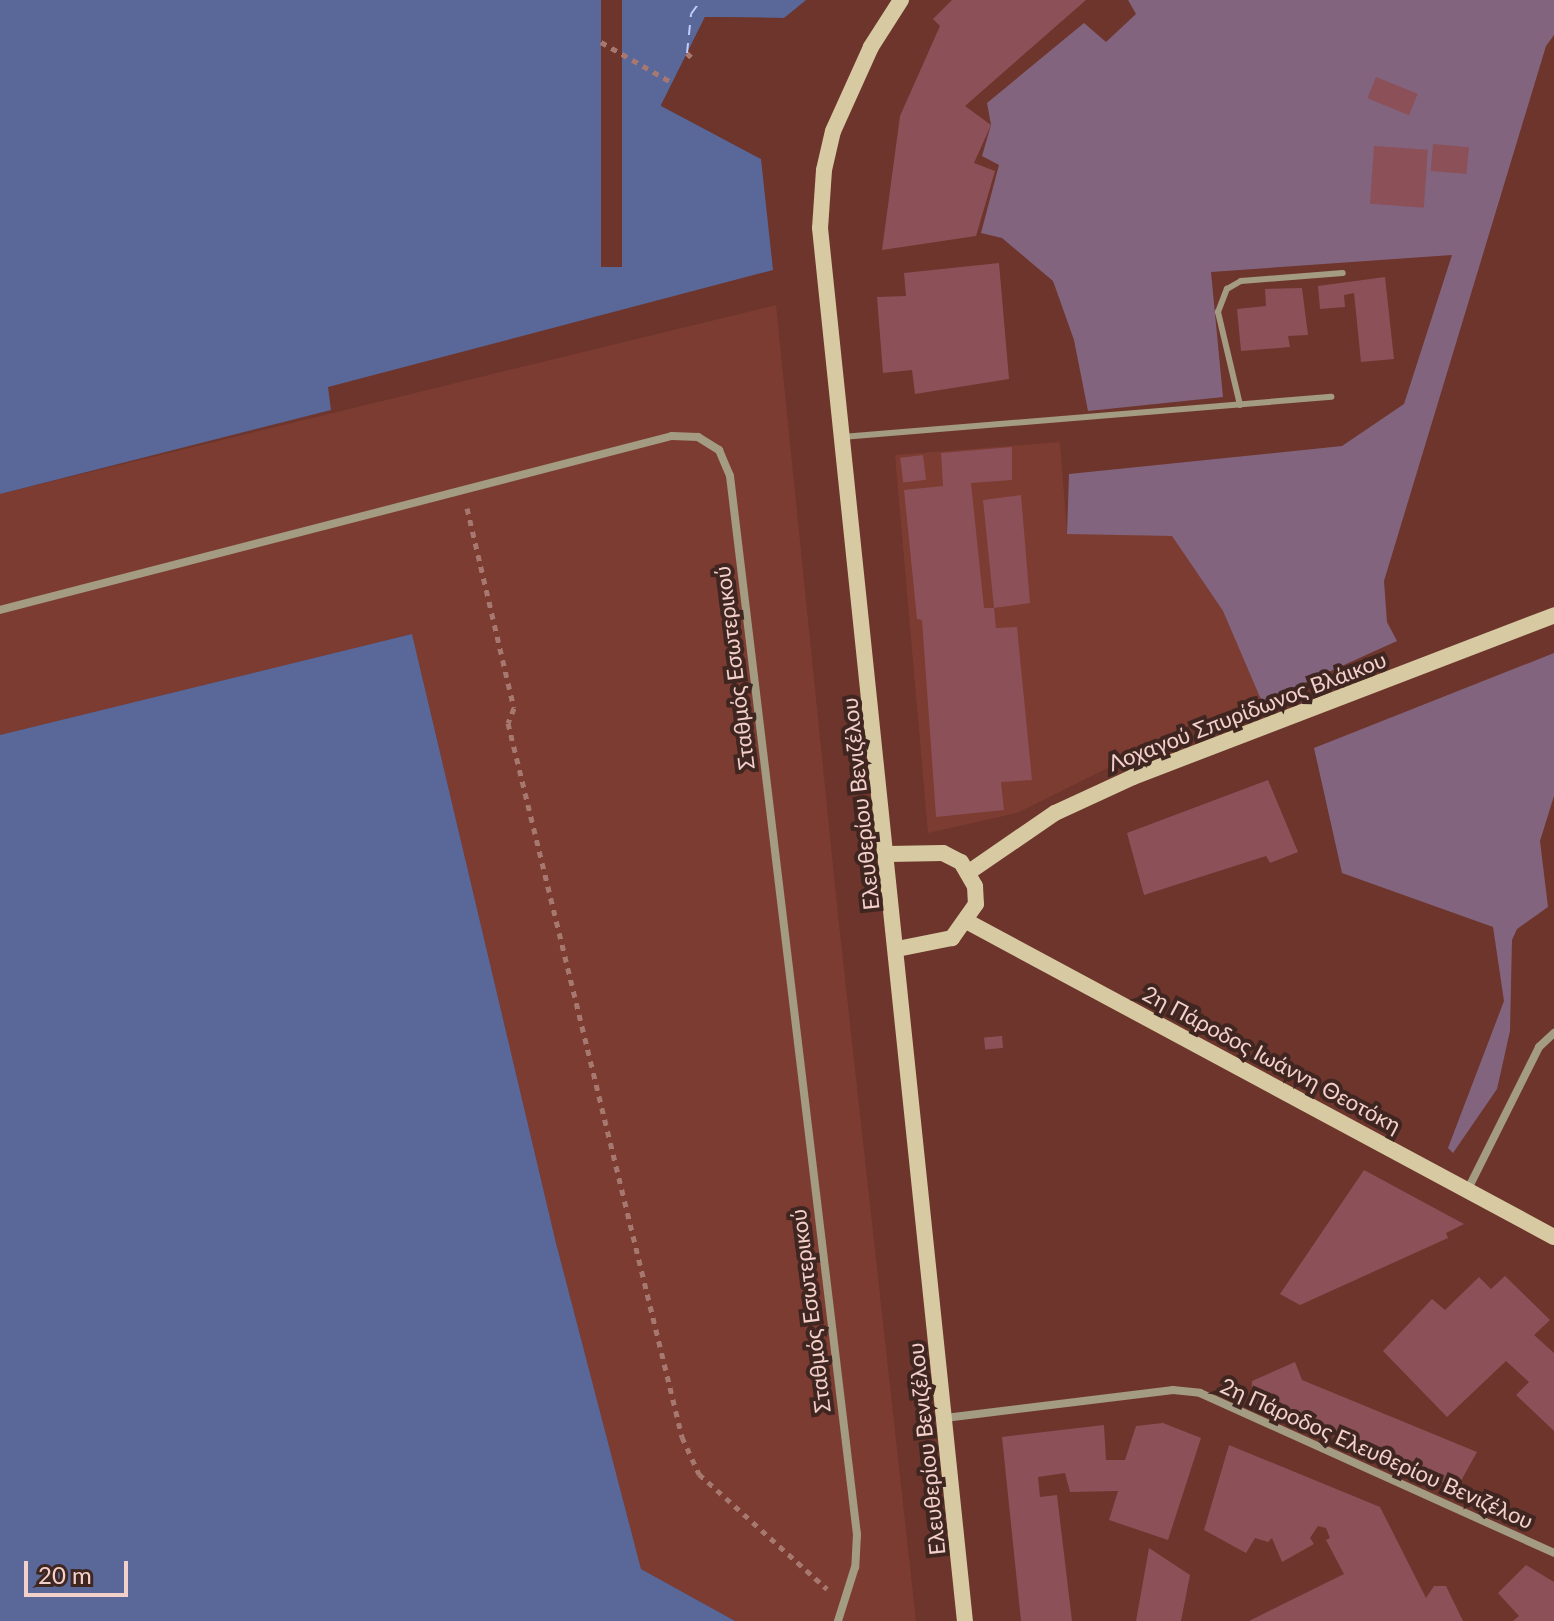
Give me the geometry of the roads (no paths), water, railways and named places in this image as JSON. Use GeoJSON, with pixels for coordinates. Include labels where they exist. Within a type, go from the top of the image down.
{"type":"FeatureCollection","features":[{"type":"Feature","properties":{"kind":"main road","name":"Ελευθερίου Βενιζέλου"},"geometry":{"type":"LineString","coordinates":[[901,0],[843,108],[822,183],[822,258],[888,854],[965,1621]]}},
{"type":"Feature","properties":{"kind":"main road","name":"Λοχαγού Σπυρίδωνος Βλάικου"},"geometry":{"type":"LineString","coordinates":[[969,872],[1055,813],[1133,777],[1554,615]]}},
{"type":"Feature","properties":{"kind":"main road"},"geometry":{"type":"LineString","coordinates":[[888,854],[943,853],[969,872],[976,904],[968,922],[952,938],[897,949]]}},
{"type":"Feature","properties":{"kind":"main road","name":"2η Πάροδος Ιωάννη Θεοτόκη"},"geometry":{"type":"LineString","coordinates":[[968,922],[1554,1237]]}},
{"type":"Feature","properties":{"kind":"street","name":"Σταθμός Εσωτερικού"},"geometry":{"type":"LineString","coordinates":[[0,610],[672,436],[709,441],[726,461],[857,1534],[855,1567],[838,1621]]}},
{"type":"Feature","properties":{"kind":"street"},"geometry":{"type":"LineString","coordinates":[[1468,1189],[1539,1047],[1554,1033]]}},
{"type":"Feature","properties":{"kind":"street","name":"2η Πάροδος Ελευθερίου Βενιζέλου"},"geometry":{"type":"LineString","coordinates":[[945,1418],[1173,1390],[1200,1393],[1554,1553]]}},
{"type":"Feature","properties":{"kind":"lane"},"geometry":{"type":"LineString","coordinates":[[1240,405],[1218,312],[1227,289],[1241,281],[1343,273]]}},
{"type":"Feature","properties":{"kind":"lane"},"geometry":{"type":"LineString","coordinates":[[842,437],[1331,397]]}},
{"type":"Feature","properties":{"kind":"water"},"geometry":{"type":"Polygon","coordinates":[[[0,0],[806,0],[784,18],[705,17],[661,105],[761,159],[773,270],[328,387],[331,410],[0,494],[0,0]]]}},
{"type":"Feature","properties":{"kind":"water"},"geometry":{"type":"Polygon","coordinates":[[[412,634],[556,1243],[641,1569],[735,1621],[0,1621],[0,735],[412,634]]]}}]}
